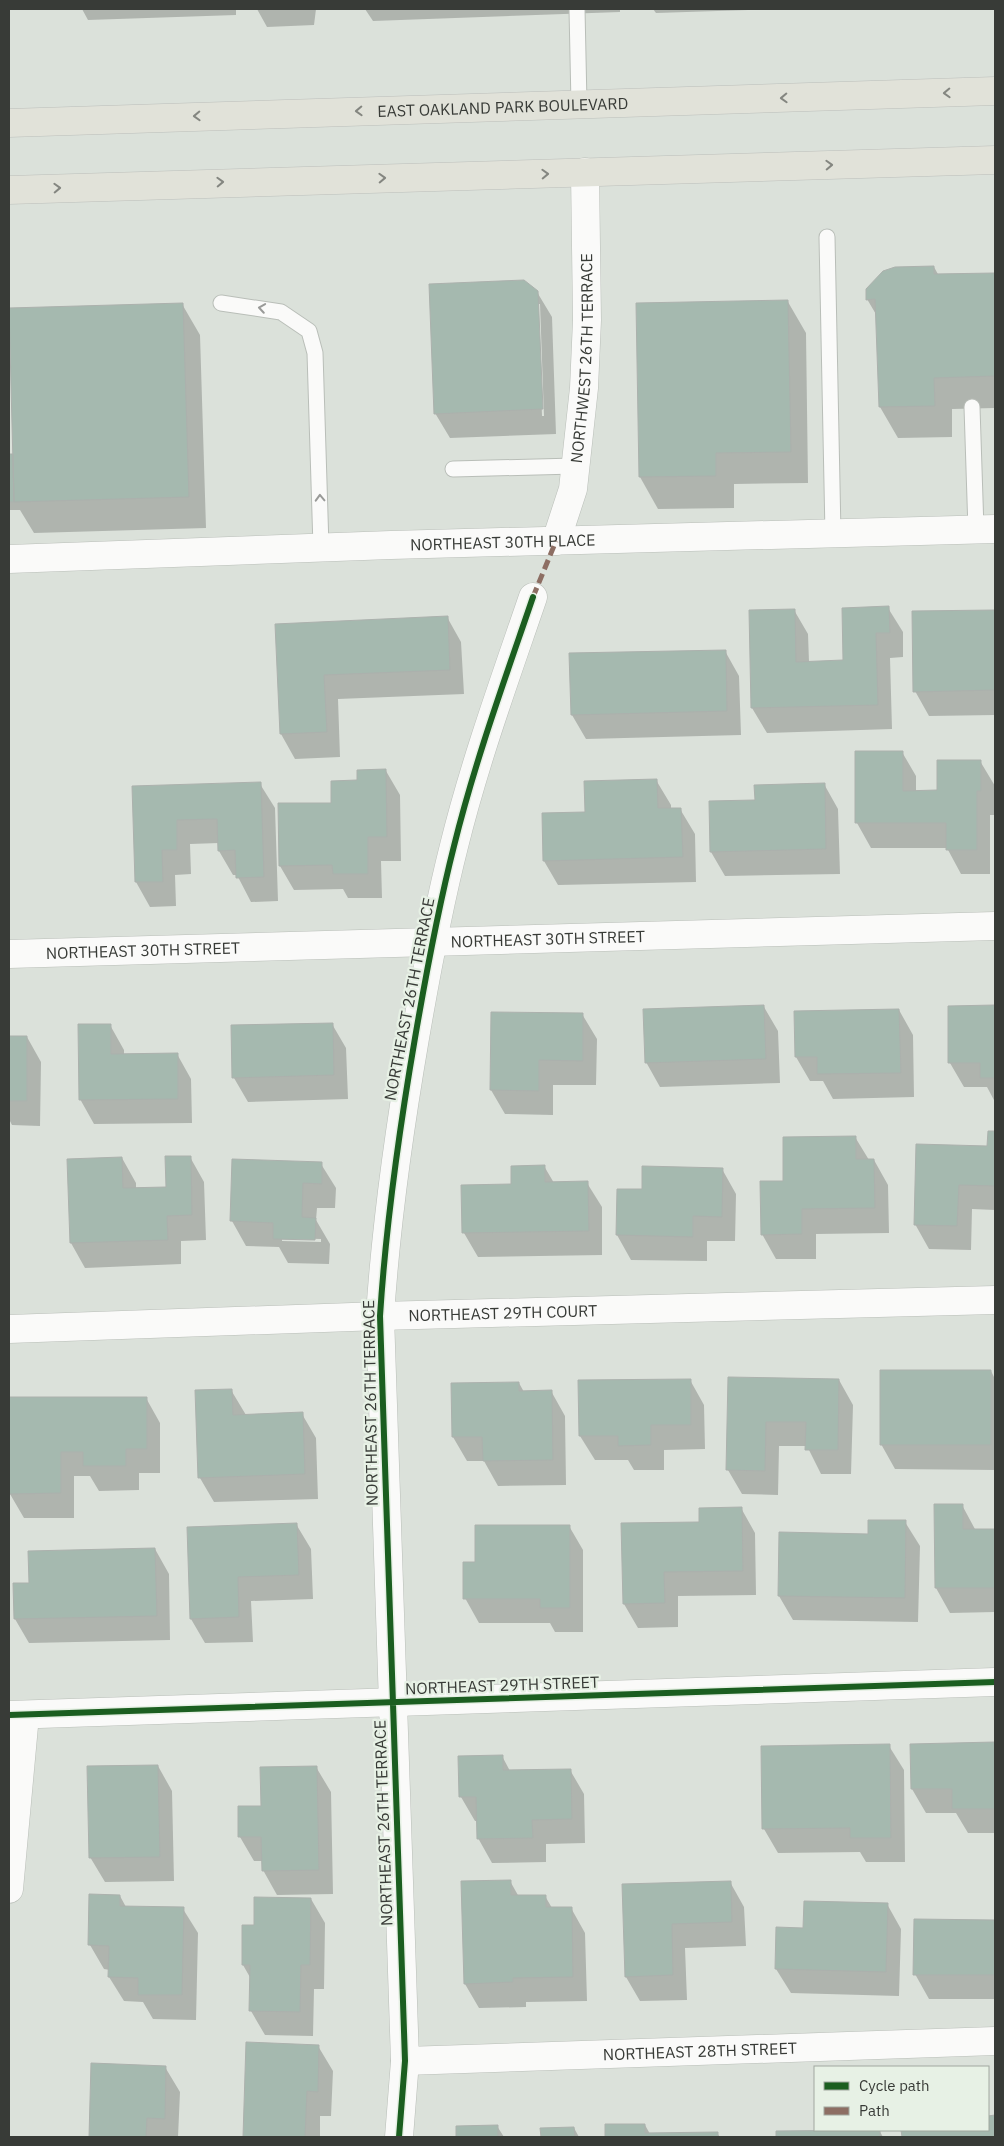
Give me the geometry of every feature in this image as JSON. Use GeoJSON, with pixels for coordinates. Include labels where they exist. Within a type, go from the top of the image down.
{"type":"FeatureCollection","features":[{"type":"Feature","properties":{"kind":"main road","name":"EAST OAKLAND PARK BOULEVARD"},"geometry":{"type":"LineString","coordinates":[[9,122],[995,91]]}},
{"type":"Feature","properties":{"kind":"main road"},"geometry":{"type":"LineString","coordinates":[[959,162],[995,144]]}},
{"type":"Feature","properties":{"kind":"main road"},"geometry":{"type":"LineString","coordinates":[[9,190],[995,160]]}},
{"type":"Feature","properties":{"kind":"street","name":"NORTHWEST 26TH TERRACE"},"geometry":{"type":"LineString","coordinates":[[556,541],[573,489],[584,388],[587,320],[585,172]]}},
{"type":"Feature","properties":{"kind":"street","name":"NORTHEAST 30TH PLACE"},"geometry":{"type":"LineString","coordinates":[[9,558],[321,547],[986,530]]}},
{"type":"Feature","properties":{"kind":"street","name":"NORTHEAST 26TH TERRACE"},"geometry":{"type":"LineString","coordinates":[[399,2137],[405,2061],[380,1316],[385,1241],[398,1133],[431,942],[454,844],[480,754],[534,597]]}},
{"type":"Feature","properties":{"kind":"street","name":"NORTHEAST 30TH STREET"},"geometry":{"type":"LineString","coordinates":[[9,954],[995,926]]}},
{"type":"Feature","properties":{"kind":"street","name":"NORTHEAST 29TH COURT"},"geometry":{"type":"LineString","coordinates":[[9,1330],[380,1316],[995,1300]]}},
{"type":"Feature","properties":{"kind":"street","name":"NORTHEAST 29TH STREET"},"geometry":{"type":"LineString","coordinates":[[17,1715],[995,1682]]}},
{"type":"Feature","properties":{"kind":"street"},"geometry":{"type":"LineString","coordinates":[[9,1889],[17,1715]]}},
{"type":"Feature","properties":{"kind":"street","name":"NORTHEAST 28TH STREET"},"geometry":{"type":"LineString","coordinates":[[405,2061],[995,2042]]}},
{"type":"Feature","properties":{"kind":"lane"},"geometry":{"type":"LineString","coordinates":[[577,9],[579,104]]}},
{"type":"Feature","properties":{"kind":"lane"},"geometry":{"type":"LineString","coordinates":[[827,237],[832,534]]}},
{"type":"Feature","properties":{"kind":"lane"},"geometry":{"type":"LineString","coordinates":[[221,303],[281,312],[309,331],[315,353],[321,547]]}},
{"type":"Feature","properties":{"kind":"lane"},"geometry":{"type":"LineString","coordinates":[[972,407],[986,530]]}},
{"type":"Feature","properties":{"kind":"lane"},"geometry":{"type":"LineString","coordinates":[[453,469],[575,466]]}},
{"type":"Feature","properties":{"kind":"building"},"geometry":{"type":"Polygon","coordinates":[[[934,266],[934,274],[995,273],[995,376],[934,378],[935,406],[879,407],[875,299],[866,300],[866,289],[883,271],[895,267],[934,266]]]}},
{"type":"Feature","properties":{"kind":"building"},"geometry":{"type":"Polygon","coordinates":[[[524,280],[538,291],[543,409],[434,414],[429,284],[524,280]]]}},
{"type":"Feature","properties":{"kind":"building"},"geometry":{"type":"Polygon","coordinates":[[[788,300],[791,452],[716,453],[716,476],[639,477],[636,303],[788,300]]]}},
{"type":"Feature","properties":{"kind":"building"},"geometry":{"type":"Polygon","coordinates":[[[183,303],[189,497],[14,502],[9,308],[183,303]]]}},
{"type":"Feature","properties":{"kind":"building"},"geometry":{"type":"Polygon","coordinates":[[[9,454],[13,454],[14,502],[9,502],[9,454]]]}},
{"type":"Feature","properties":{"kind":"building"},"geometry":{"type":"Polygon","coordinates":[[[889,606],[890,633],[876,633],[878,705],[751,708],[749,610],[795,609],[796,662],[843,660],[842,608],[889,606]]]}},
{"type":"Feature","properties":{"kind":"building"},"geometry":{"type":"Polygon","coordinates":[[[995,610],[995,690],[913,692],[912,611],[995,610]]]}},
{"type":"Feature","properties":{"kind":"building"},"geometry":{"type":"Polygon","coordinates":[[[448,616],[450,670],[324,675],[327,732],[280,734],[275,624],[448,616]]]}},
{"type":"Feature","properties":{"kind":"building"},"geometry":{"type":"Polygon","coordinates":[[[726,650],[727,711],[571,715],[569,653],[726,650]]]}},
{"type":"Feature","properties":{"kind":"building"},"geometry":{"type":"Polygon","coordinates":[[[855,751],[903,751],[903,791],[937,790],[937,760],[981,760],[981,791],[977,791],[977,850],[946,850],[946,823],[855,823],[855,751]]]}},
{"type":"Feature","properties":{"kind":"building"},"geometry":{"type":"Polygon","coordinates":[[[386,769],[387,837],[368,837],[368,874],[333,874],[332,865],[279,866],[278,803],[331,803],[331,781],[357,780],[357,770],[386,769]]]}},
{"type":"Feature","properties":{"kind":"building"},"geometry":{"type":"Polygon","coordinates":[[[657,779],[658,808],[681,808],[683,857],[543,861],[542,813],[585,812],[584,781],[657,779]]]}},
{"type":"Feature","properties":{"kind":"building"},"geometry":{"type":"Polygon","coordinates":[[[261,782],[264,877],[236,878],[235,850],[218,851],[217,819],[177,820],[177,850],[162,850],[163,882],[135,882],[132,786],[261,782]]]}},
{"type":"Feature","properties":{"kind":"building"},"geometry":{"type":"Polygon","coordinates":[[[825,783],[826,849],[710,852],[709,801],[755,800],[754,785],[825,783]]]}},
{"type":"Feature","properties":{"kind":"building"},"geometry":{"type":"Polygon","coordinates":[[[764,1005],[766,1059],[645,1063],[643,1009],[764,1005]]]}},
{"type":"Feature","properties":{"kind":"building"},"geometry":{"type":"Polygon","coordinates":[[[995,1005],[995,1078],[980,1078],[980,1063],[948,1063],[948,1006],[995,1005]]]}},
{"type":"Feature","properties":{"kind":"building"},"geometry":{"type":"Polygon","coordinates":[[[899,1009],[901,1073],[817,1074],[817,1057],[795,1057],[794,1011],[899,1009]]]}},
{"type":"Feature","properties":{"kind":"building"},"geometry":{"type":"Polygon","coordinates":[[[491,1012],[583,1013],[583,1061],[539,1060],[539,1091],[490,1090],[491,1012]]]}},
{"type":"Feature","properties":{"kind":"building"},"geometry":{"type":"Polygon","coordinates":[[[333,1023],[334,1075],[232,1078],[231,1025],[333,1023]]]}},
{"type":"Feature","properties":{"kind":"building"},"geometry":{"type":"Polygon","coordinates":[[[78,1024],[111,1024],[111,1054],[178,1053],[178,1099],[79,1100],[78,1024]]]}},
{"type":"Feature","properties":{"kind":"building"},"geometry":{"type":"Polygon","coordinates":[[[9,1036],[27,1036],[27,1101],[9,1101],[9,1036]]]}},
{"type":"Feature","properties":{"kind":"building"},"geometry":{"type":"Polygon","coordinates":[[[988,1131],[995,1131],[995,1186],[959,1185],[957,1226],[914,1225],[916,1144],[987,1146],[988,1131]]]}},
{"type":"Feature","properties":{"kind":"building"},"geometry":{"type":"Polygon","coordinates":[[[856,1136],[856,1159],[874,1159],[875,1208],[802,1209],[802,1234],[761,1235],[760,1181],[783,1181],[783,1137],[856,1136]]]}},
{"type":"Feature","properties":{"kind":"building"},"geometry":{"type":"Polygon","coordinates":[[[165,1156],[191,1156],[192,1215],[167,1216],[168,1240],[70,1243],[67,1159],[122,1157],[123,1188],[166,1187],[165,1156]]]}},
{"type":"Feature","properties":{"kind":"building"},"geometry":{"type":"Polygon","coordinates":[[[232,1159],[322,1162],[322,1184],[303,1183],[302,1217],[316,1218],[315,1240],[273,1239],[273,1223],[230,1221],[232,1159]]]}},
{"type":"Feature","properties":{"kind":"building"},"geometry":{"type":"Polygon","coordinates":[[[545,1165],[545,1182],[588,1181],[589,1231],[462,1233],[461,1185],[511,1184],[511,1166],[545,1165]]]}},
{"type":"Feature","properties":{"kind":"building"},"geometry":{"type":"Polygon","coordinates":[[[642,1166],[723,1168],[722,1217],[693,1216],[693,1237],[616,1235],[617,1189],[642,1189],[642,1166]]]}},
{"type":"Feature","properties":{"kind":"building"},"geometry":{"type":"Polygon","coordinates":[[[880,1370],[991,1370],[991,1445],[880,1445],[880,1370]]]}},
{"type":"Feature","properties":{"kind":"building"},"geometry":{"type":"Polygon","coordinates":[[[728,1377],[839,1379],[838,1450],[805,1450],[806,1422],[766,1422],[765,1471],[726,1470],[728,1377]]]}},
{"type":"Feature","properties":{"kind":"building"},"geometry":{"type":"Polygon","coordinates":[[[691,1379],[691,1425],[651,1425],[651,1445],[618,1446],[618,1436],[579,1436],[578,1380],[691,1379]]]}},
{"type":"Feature","properties":{"kind":"building"},"geometry":{"type":"Polygon","coordinates":[[[519,1382],[519,1391],[552,1390],[553,1460],[483,1461],[482,1437],[452,1437],[451,1383],[519,1382]]]}},
{"type":"Feature","properties":{"kind":"building"},"geometry":{"type":"Polygon","coordinates":[[[232,1389],[233,1415],[303,1412],[305,1474],[198,1478],[195,1390],[232,1389]]]}},
{"type":"Feature","properties":{"kind":"building"},"geometry":{"type":"Polygon","coordinates":[[[9,1397],[147,1397],[147,1449],[126,1449],[126,1466],[83,1466],[83,1452],[61,1452],[61,1493],[9,1494],[9,1397]]]}},
{"type":"Feature","properties":{"kind":"building"},"geometry":{"type":"Polygon","coordinates":[[[934,1504],[963,1504],[963,1529],[995,1529],[995,1588],[935,1588],[934,1504]]]}},
{"type":"Feature","properties":{"kind":"building"},"geometry":{"type":"Polygon","coordinates":[[[742,1507],[743,1571],[664,1572],[665,1603],[623,1604],[621,1523],[699,1522],[699,1508],[742,1507]]]}},
{"type":"Feature","properties":{"kind":"building"},"geometry":{"type":"Polygon","coordinates":[[[868,1520],[906,1520],[905,1598],[778,1596],[779,1532],[868,1534],[868,1520]]]}},
{"type":"Feature","properties":{"kind":"building"},"geometry":{"type":"Polygon","coordinates":[[[297,1523],[299,1575],[238,1577],[239,1617],[190,1619],[187,1527],[297,1523]]]}},
{"type":"Feature","properties":{"kind":"building"},"geometry":{"type":"Polygon","coordinates":[[[475,1525],[570,1525],[570,1608],[540,1608],[540,1599],[463,1599],[463,1562],[475,1562],[475,1525]]]}},
{"type":"Feature","properties":{"kind":"building"},"geometry":{"type":"Polygon","coordinates":[[[155,1548],[157,1616],[14,1619],[13,1583],[29,1583],[28,1551],[155,1548]]]}},
{"type":"Feature","properties":{"kind":"building"},"geometry":{"type":"Polygon","coordinates":[[[995,1742],[995,1809],[952,1809],[952,1789],[911,1789],[910,1744],[995,1742]]]}},
{"type":"Feature","properties":{"kind":"building"},"geometry":{"type":"Polygon","coordinates":[[[890,1744],[891,1838],[850,1838],[850,1828],[762,1829],[761,1746],[890,1744]]]}},
{"type":"Feature","properties":{"kind":"building"},"geometry":{"type":"Polygon","coordinates":[[[503,1755],[503,1770],[571,1769],[572,1819],[532,1820],[533,1838],[477,1839],[476,1797],[459,1797],[458,1756],[503,1755]]]}},
{"type":"Feature","properties":{"kind":"building"},"geometry":{"type":"Polygon","coordinates":[[[158,1765],[160,1857],[89,1858],[87,1766],[158,1765]]]}},
{"type":"Feature","properties":{"kind":"building"},"geometry":{"type":"Polygon","coordinates":[[[317,1766],[319,1870],[262,1871],[261,1837],[238,1837],[238,1806],[261,1806],[260,1767],[317,1766]]]}},
{"type":"Feature","properties":{"kind":"building"},"geometry":{"type":"Polygon","coordinates":[[[511,1880],[511,1895],[546,1895],[546,1907],[572,1907],[573,1977],[513,1978],[513,1982],[464,1984],[461,1881],[511,1880]]]}},
{"type":"Feature","properties":{"kind":"building"},"geometry":{"type":"Polygon","coordinates":[[[731,1881],[732,1922],[672,1924],[673,1975],[625,1977],[622,1884],[731,1881]]]}},
{"type":"Feature","properties":{"kind":"building"},"geometry":{"type":"Polygon","coordinates":[[[89,1894],[120,1895],[120,1906],[184,1907],[182,1995],[138,1995],[138,1978],[108,1977],[109,1946],[88,1945],[89,1894]]]}},
{"type":"Feature","properties":{"kind":"building"},"geometry":{"type":"Polygon","coordinates":[[[254,1897],[311,1898],[310,1965],[301,1965],[300,2012],[249,2011],[250,1965],[242,1965],[242,1925],[254,1925],[254,1897]]]}},
{"type":"Feature","properties":{"kind":"building"},"geometry":{"type":"Polygon","coordinates":[[[804,1901],[888,1903],[886,1972],[775,1969],[776,1927],[803,1928],[804,1901]]]}},
{"type":"Feature","properties":{"kind":"building"},"geometry":{"type":"Polygon","coordinates":[[[914,1919],[995,1920],[995,1975],[913,1975],[914,1919]]]}},
{"type":"Feature","properties":{"kind":"building"},"geometry":{"type":"Polygon","coordinates":[[[246,2042],[319,2045],[318,2092],[307,2091],[305,2137],[243,2137],[246,2042]]]}},
{"type":"Feature","properties":{"kind":"building"},"geometry":{"type":"Polygon","coordinates":[[[91,2063],[166,2066],[165,2119],[147,2118],[146,2137],[89,2137],[91,2063]]]}},
{"type":"Feature","properties":{"kind":"building"},"geometry":{"type":"Polygon","coordinates":[[[995,2115],[995,2137],[902,2137],[901,2131],[989,2131],[989,2116],[995,2115]]]}},
{"type":"Feature","properties":{"kind":"building"},"geometry":{"type":"Polygon","coordinates":[[[605,2124],[645,2124],[645,2133],[718,2132],[718,2137],[605,2137],[605,2124]]]}},
{"type":"Feature","properties":{"kind":"building"},"geometry":{"type":"Polygon","coordinates":[[[498,2125],[498,2137],[456,2137],[456,2126],[498,2125]]]}},
{"type":"Feature","properties":{"kind":"building"},"geometry":{"type":"Polygon","coordinates":[[[574,2127],[575,2137],[541,2137],[540,2128],[574,2127]]]}},
{"type":"Feature","properties":{"kind":"building"},"geometry":{"type":"Polygon","coordinates":[[[776,2131],[880,2131],[880,2137],[776,2137],[776,2131]]]}},
{"type":"Feature","properties":{"kind":"marked path"},"geometry":{"type":"LineString","coordinates":[[533,597],[556,541]]}},
{"type":"Feature","properties":{"kind":"cycle path"},"geometry":{"type":"LineString","coordinates":[[399,2137],[405,2061],[380,1316],[389,1212],[423,990],[454,846],[471,783],[533,597]]}},
{"type":"Feature","properties":{"kind":"cycle path"},"geometry":{"type":"LineString","coordinates":[[9,1715],[995,1682]]}}]}
